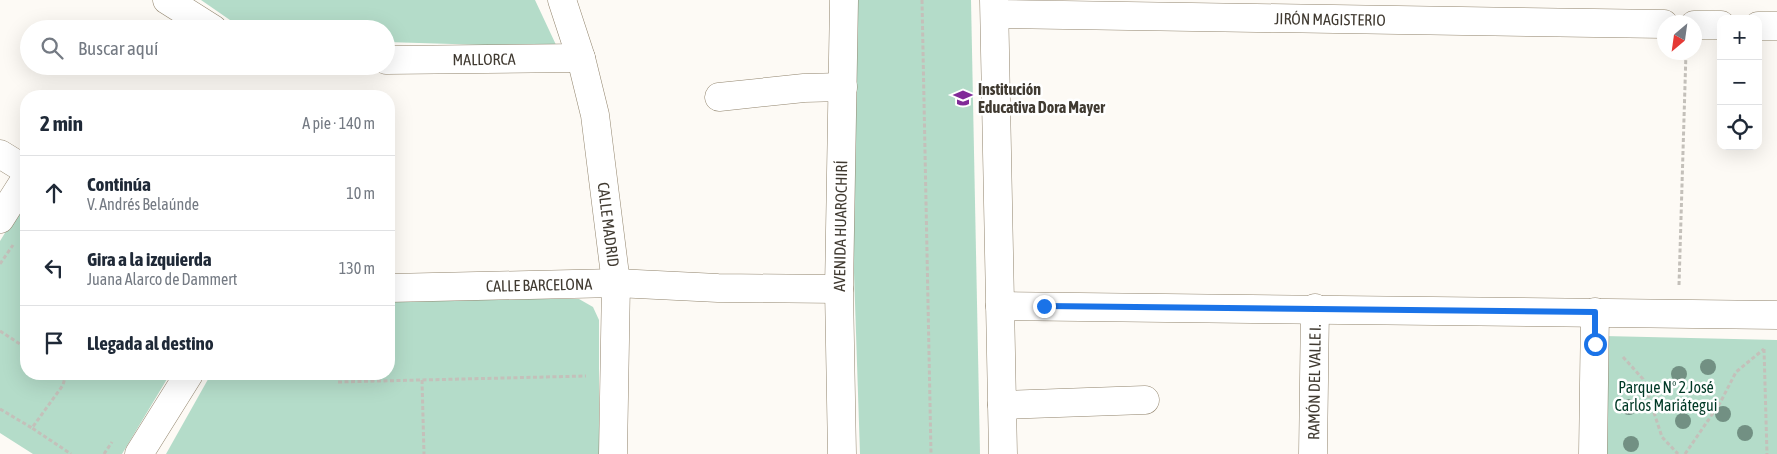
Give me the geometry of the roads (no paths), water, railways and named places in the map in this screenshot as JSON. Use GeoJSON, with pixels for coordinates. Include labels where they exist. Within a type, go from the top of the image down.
{"type":"FeatureCollection","features":[{"type":"Feature","properties":{"kind":"street"},"geometry":{"type":"LineString","coordinates":[[167,0],[199,20]]}},
{"type":"Feature","properties":{"kind":"street","name":"CALLE MADRID"},"geometry":{"type":"LineString","coordinates":[[562,0],[581,58],[595,115],[616,283],[612,454]]}},
{"type":"Feature","properties":{"kind":"street","name":"AVENIDA HUAROCHIRÍ"},"geometry":{"type":"LineString","coordinates":[[841,5],[843,87],[839,289],[842,454]]}},
{"type":"Feature","properties":{"kind":"street"},"geometry":{"type":"LineString","coordinates":[[994,7],[1003,454]]}},
{"type":"Feature","properties":{"kind":"street","name":"JIRÓN MAGISTERIO"},"geometry":{"type":"LineString","coordinates":[[994,7],[1279,9],[1657,24]]}},
{"type":"Feature","properties":{"kind":"street"},"geometry":{"type":"LineString","coordinates":[[1702,25],[1717,25]]}},
{"type":"Feature","properties":{"kind":"street"},"geometry":{"type":"LineString","coordinates":[[1762,26],[1777,26]]}},
{"type":"Feature","properties":{"kind":"street","name":"MALLORCA"},"geometry":{"type":"LineString","coordinates":[[395,60],[581,58]]}},
{"type":"Feature","properties":{"kind":"street"},"geometry":{"type":"LineString","coordinates":[[719,97],[804,88],[843,87]]}},
{"type":"Feature","properties":{"kind":"street"},"geometry":{"type":"LineString","coordinates":[[0,154],[20,166]]}},
{"type":"Feature","properties":{"kind":"street"},"geometry":{"type":"LineString","coordinates":[[0,219],[20,187]]}},
{"type":"Feature","properties":{"kind":"street","name":"CALLE BARCELONA"},"geometry":{"type":"LineString","coordinates":[[395,288],[616,283],[718,288],[839,289]]}},
{"type":"Feature","properties":{"kind":"street"},"geometry":{"type":"LineString","coordinates":[[1000,306],[1315,308],[1777,315]]}},
{"type":"Feature","properties":{"kind":"street","name":"RAMÓN DEL VALLE I."},"geometry":{"type":"LineString","coordinates":[[1313,454],[1315,308]]}},
{"type":"Feature","properties":{"kind":"street"},"geometry":{"type":"LineString","coordinates":[[1592,454],[1595,312]]}},
{"type":"Feature","properties":{"kind":"street"},"geometry":{"type":"LineString","coordinates":[[139,454],[185,380]]}},
{"type":"Feature","properties":{"kind":"street"},"geometry":{"type":"LineString","coordinates":[[1002,405],[1145,400]]}},
{"type":"Feature","properties":{"kind":"place","name":"Institución Educativa Dora Mayer"},"geometry":{"type":"Point","coordinates":[963,98]}},
{"type":"Feature","properties":{"kind":"park label","name":"Parque Nº 2 José Carlos Mariátegui"},"geometry":{"type":"Point","coordinates":[1666,396]}}]}
